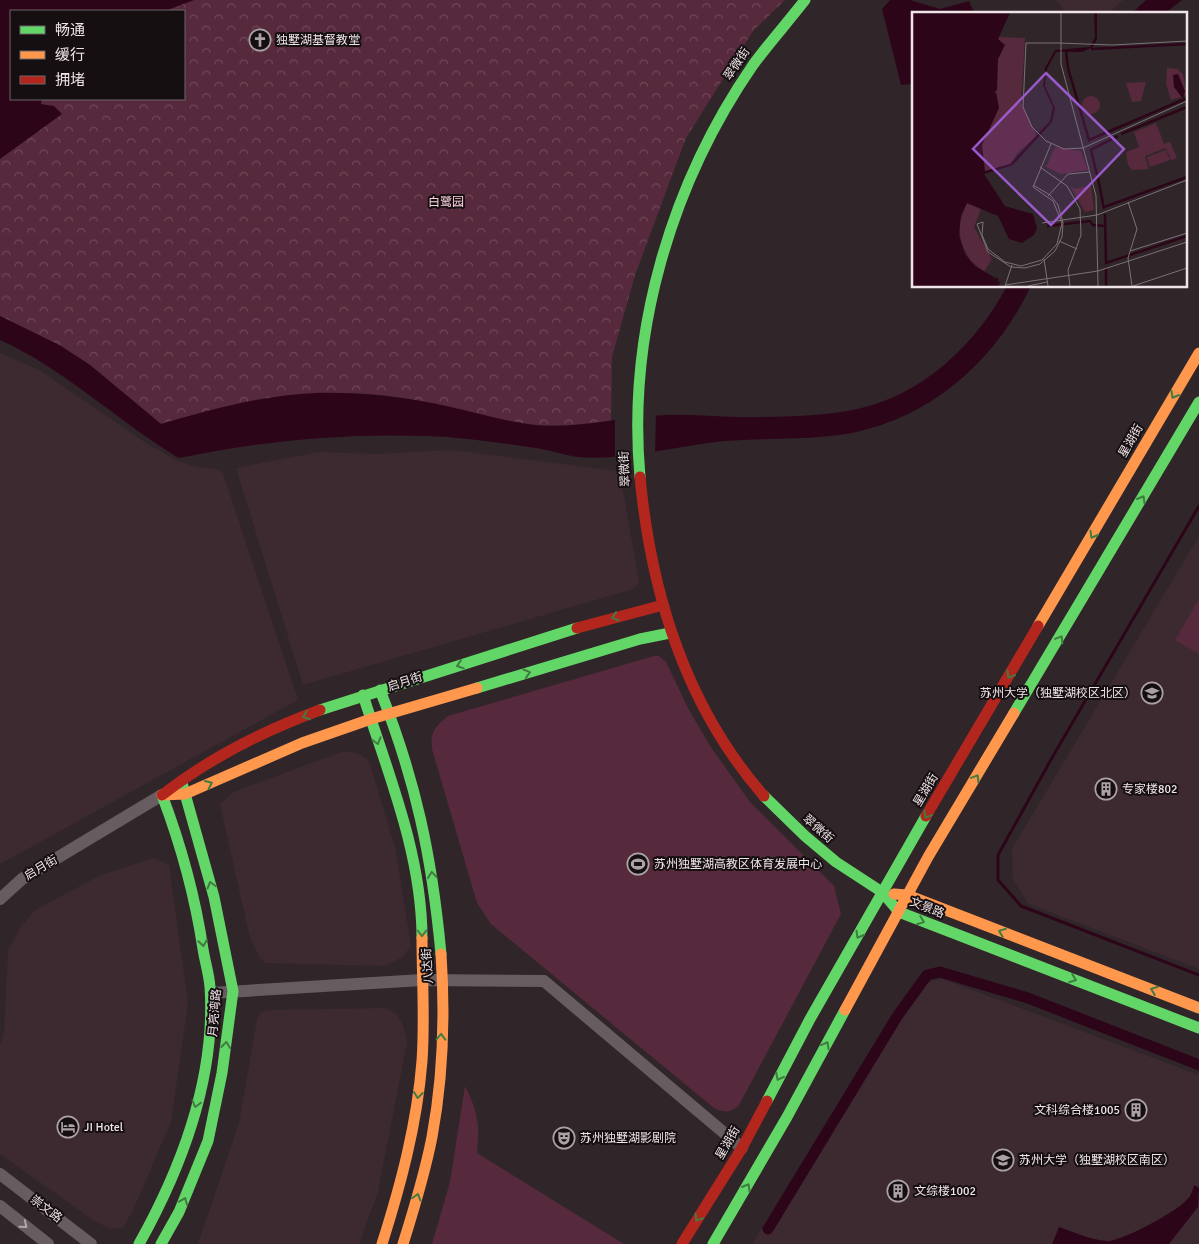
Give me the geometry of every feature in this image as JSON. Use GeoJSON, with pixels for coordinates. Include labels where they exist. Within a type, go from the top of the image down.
{"type":"FeatureCollection","features":[{"type":"Feature","properties":{"kind":"street","name":"翠微街"},"geometry":{"type":"LineString","coordinates":[[805,0],[772,39],[742,80],[704,145],[683,191],[666,239],[648,312],[640,362],[637,413],[638,464],[646,539],[662,605],[670,633],[686,673],[705,711],[753,782],[782,814],[813,844],[847,870],[883,893]]}},
{"type":"Feature","properties":{"kind":"street","name":"星湖街"},"geometry":{"type":"LineString","coordinates":[[682,1244],[742,1148],[810,1019],[913,839],[1199,352]]}},
{"type":"Feature","properties":{"kind":"street"},"geometry":{"type":"LineString","coordinates":[[713,1244],[786,1117],[907,895],[1199,402]]}},
{"type":"Feature","properties":{"kind":"street","name":"启月街"},"geometry":{"type":"LineString","coordinates":[[0,899],[22,879],[162,795],[181,779],[237,745],[363,695],[662,605]]}},
{"type":"Feature","properties":{"kind":"street","name":"启月街"},"geometry":{"type":"LineString","coordinates":[[162,795],[185,794],[302,743],[371,719],[640,639],[670,633]]}},
{"type":"Feature","properties":{"kind":"street","name":"八达街"},"geometry":{"type":"LineString","coordinates":[[380,690],[391,713],[415,793],[430,857],[443,980],[440,1065],[434,1122],[419,1192],[403,1244]]}},
{"type":"Feature","properties":{"kind":"street","name":"八达街"},"geometry":{"type":"LineString","coordinates":[[363,695],[396,796],[412,859],[422,921],[422,1060],[414,1121],[401,1185],[382,1244]]}},
{"type":"Feature","properties":{"kind":"street","name":"月亮湾路"},"geometry":{"type":"LineString","coordinates":[[161,1244],[179,1212],[208,1141],[222,1073],[233,991],[214,897],[181,779]]}},
{"type":"Feature","properties":{"kind":"street","name":"月亮湾路"},"geometry":{"type":"LineString","coordinates":[[139,1244],[162,1206],[187,1141],[204,1074],[210,993],[197,904],[162,795]]}},
{"type":"Feature","properties":{"kind":"street","name":"文景路"},"geometry":{"type":"LineString","coordinates":[[883,893],[907,895],[1199,1008]]}},
{"type":"Feature","properties":{"kind":"street","name":"文景路"},"geometry":{"type":"LineString","coordinates":[[883,893],[899,912],[1199,1028]]}},
{"type":"Feature","properties":{"kind":"street"},"geometry":{"type":"LineString","coordinates":[[210,993],[422,980],[544,981],[742,1148]]}},
{"type":"Feature","properties":{"kind":"street","name":"崇文路"},"geometry":{"type":"LineString","coordinates":[[0,1174],[91,1244]]}},
{"type":"Feature","properties":{"kind":"street","name":"崇文路"},"geometry":{"type":"LineString","coordinates":[[0,1206],[48,1244]]}},
{"type":"Feature","properties":{"kind":"shaded area"},"geometry":{"type":"Polygon","coordinates":[[[0,0],[194,0],[168,10],[10,10],[10,100],[42,100],[41,104],[54,106],[62,114],[0,159],[0,0]]]}},
{"type":"Feature","properties":{"kind":"shaded area"},"geometry":{"type":"Polygon","coordinates":[[[890,0],[910,0],[940,9],[969,1],[974,12],[912,12],[912,84],[901,85],[882,9],[890,0]]]}},
{"type":"Feature","properties":{"kind":"shaded area"},"geometry":{"type":"Polygon","coordinates":[[[1056,0],[1123,0],[1110,12],[1065,12],[1056,0]]]}},
{"type":"Feature","properties":{"kind":"shaded area"},"geometry":{"type":"Polygon","coordinates":[[[1146,0],[1182,0],[1167,12],[1133,12],[1146,0]]]}},
{"type":"Feature","properties":{"kind":"shaded area"},"geometry":{"type":"Polygon","coordinates":[[[1006,288],[1030,288],[1016,314],[977,364],[928,403],[900,418],[870,428],[839,435],[724,441],[594,458],[577,457],[536,448],[468,439],[395,435],[302,439],[179,458],[156,444],[47,366],[0,340],[0,316],[61,346],[90,365],[161,424],[218,408],[257,400],[296,394],[350,393],[434,403],[527,424],[562,426],[649,416],[799,416],[857,409],[881,402],[904,392],[925,379],[963,347],[980,328],[1006,288]]]}},
{"type":"Feature","properties":{"kind":"shaded area"},"geometry":{"type":"Polygon","coordinates":[[[0,353],[41,371],[149,445],[178,461],[196,467],[217,469],[223,473],[298,700],[0,864],[0,353]]]}},
{"type":"Feature","properties":{"kind":"shaded area"},"geometry":{"type":"Polygon","coordinates":[[[452,450],[617,471],[623,490],[639,582],[635,588],[623,592],[303,685],[236,468],[319,452],[374,454],[452,450]]]}},
{"type":"Feature","properties":{"kind":"shaded area","name":"苏州大学（独墅湖校区北区）"},"geometry":{"type":"Polygon","coordinates":[[[1199,536],[1199,969],[1029,904],[1013,879],[1012,849],[1199,536]]]}},
{"type":"Feature","properties":{"kind":"shaded area"},"geometry":{"type":"Polygon","coordinates":[[[344,751],[359,754],[367,759],[370,764],[395,847],[411,945],[403,957],[384,966],[266,963],[260,958],[250,938],[220,804],[233,792],[344,751]]]}},
{"type":"Feature","properties":{"kind":"shaded area"},"geometry":{"type":"Polygon","coordinates":[[[154,858],[169,865],[188,1003],[171,1122],[134,1208],[123,1228],[110,1229],[93,1220],[0,1154],[0,1045],[4,1032],[8,951],[20,928],[35,910],[101,875],[154,858]]]}},
{"type":"Feature","properties":{"kind":"shaded area","name":"苏州大学（独墅湖校区南区）"},"geometry":{"type":"Polygon","coordinates":[[[943,979],[1199,1075],[1199,1244],[752,1244],[910,998],[927,982],[943,979]]]}},
{"type":"Feature","properties":{"kind":"shaded area"},"geometry":{"type":"Polygon","coordinates":[[[386,1008],[396,1014],[403,1025],[407,1042],[378,1192],[359,1244],[198,1244],[239,1123],[257,1019],[261,1013],[267,1010],[386,1008]]]}},
{"type":"Feature","properties":{"kind":"shaded area"},"geometry":{"type":"Polygon","coordinates":[[[1194,1185],[1199,1188],[1198,1207],[1169,1244],[1052,1244],[1059,1227],[1107,1241],[1138,1231],[1185,1202],[1190,1196],[1194,1185]]]}},
{"type":"Feature","properties":{"kind":"green space","name":"白鹭园"},"geometry":{"type":"Polygon","coordinates":[[[89,0],[785,0],[753,31],[686,138],[635,275],[612,357],[611,421],[549,426],[510,422],[424,402],[361,393],[331,393],[274,398],[217,409],[161,424],[90,365],[61,346],[0,316],[0,63],[10,100],[185,100],[185,10],[74,10],[89,0]]]}},
{"type":"Feature","properties":{"kind":"green space"},"geometry":{"type":"Polygon","coordinates":[[[1199,599],[1199,654],[1175,640],[1199,599]]]}},
{"type":"Feature","properties":{"kind":"green space","name":"苏州独墅湖高教区体育发展中心"},"geometry":{"type":"Polygon","coordinates":[[[659,656],[666,662],[689,710],[710,746],[750,802],[834,886],[841,914],[739,1105],[733,1110],[721,1111],[714,1108],[491,924],[477,903],[432,749],[434,730],[448,716],[659,656]]]}},
{"type":"Feature","properties":{"kind":"green space"},"geometry":{"type":"Polygon","coordinates":[[[465,1086],[473,1103],[477,1118],[477,1153],[624,1244],[432,1244],[450,1182],[465,1086]]]}},
{"type":"Feature","properties":{"kind":"pier"},"geometry":{"type":"Polygon","coordinates":[[[656,413],[655,452],[615,459],[615,418],[656,413]]]}},
{"type":"Feature","properties":{"kind":"waterway"},"geometry":{"type":"LineString","coordinates":[[1199,506],[1053,756],[998,855],[998,880],[1021,906],[1199,975]]}},
{"type":"Feature","properties":{"kind":"waterway"},"geometry":{"type":"LineString","coordinates":[[768,1229],[898,1015],[927,975],[940,972],[1028,998],[1199,1065]]}},
{"type":"Feature","properties":{"kind":"traffic: fast"},"geometry":{"type":"LineString","coordinates":[[640,477],[638,423],[641,369],[648,315],[661,262],[678,210],[699,159],[724,111],[753,65],[805,0]]}},
{"type":"Feature","properties":{"kind":"traffic: fast"},"geometry":{"type":"LineString","coordinates":[[1014,713],[1199,402]]}},
{"type":"Feature","properties":{"kind":"traffic: fast"},"geometry":{"type":"LineString","coordinates":[[320,710],[577,628]]}},
{"type":"Feature","properties":{"kind":"traffic: fast"},"geometry":{"type":"LineString","coordinates":[[477,688],[640,639],[670,633]]}},
{"type":"Feature","properties":{"kind":"traffic: fast"},"geometry":{"type":"LineString","coordinates":[[380,690],[393,723],[421,820],[433,885],[441,954]]}},
{"type":"Feature","properties":{"kind":"traffic: fast"},"geometry":{"type":"LineString","coordinates":[[363,695],[393,784],[410,845],[416,876],[422,938]]}},
{"type":"Feature","properties":{"kind":"traffic: fast"},"geometry":{"type":"LineString","coordinates":[[161,1244],[179,1212],[208,1141],[222,1073],[233,991],[214,897],[182,783]]}},
{"type":"Feature","properties":{"kind":"traffic: fast"},"geometry":{"type":"LineString","coordinates":[[139,1244],[169,1184],[193,1120],[202,1087],[210,1020],[210,987],[192,890],[162,795]]}},
{"type":"Feature","properties":{"kind":"traffic: fast"},"geometry":{"type":"LineString","coordinates":[[764,796],[805,836],[836,862],[882,892],[899,912],[1199,1028]]}},
{"type":"Feature","properties":{"kind":"traffic: fast"},"geometry":{"type":"LineString","coordinates":[[767,1101],[810,1019],[926,816]]}},
{"type":"Feature","properties":{"kind":"traffic: fast"},"geometry":{"type":"LineString","coordinates":[[713,1244],[787,1117],[845,1010]]}},
{"type":"Feature","properties":{"kind":"traffic: slow"},"geometry":{"type":"LineString","coordinates":[[1038,626],[1199,353]]}},
{"type":"Feature","properties":{"kind":"traffic: slow"},"geometry":{"type":"LineString","coordinates":[[162,795],[185,794],[302,743],[371,719],[477,688]]}},
{"type":"Feature","properties":{"kind":"traffic: slow"},"geometry":{"type":"LineString","coordinates":[[845,1010],[928,857],[1014,713]]}},
{"type":"Feature","properties":{"kind":"traffic: slow"},"geometry":{"type":"LineString","coordinates":[[894,894],[907,895],[1199,1008]]}},
{"type":"Feature","properties":{"kind":"traffic: slow"},"geometry":{"type":"LineString","coordinates":[[382,1244],[407,1154],[420,1084],[423,1030],[422,938]]}},
{"type":"Feature","properties":{"kind":"traffic: slow"},"geometry":{"type":"LineString","coordinates":[[403,1244],[426,1164],[436,1115],[442,1046],[441,954]]}},
{"type":"Feature","properties":{"kind":"traffic: jam"},"geometry":{"type":"LineString","coordinates":[[640,477],[653,563],[677,647],[693,687],[713,725],[737,761],[764,796]]}},
{"type":"Feature","properties":{"kind":"traffic: jam"},"geometry":{"type":"LineString","coordinates":[[577,628],[663,605]]}},
{"type":"Feature","properties":{"kind":"traffic: jam"},"geometry":{"type":"LineString","coordinates":[[926,816],[1038,626]]}},
{"type":"Feature","properties":{"kind":"traffic: jam"},"geometry":{"type":"LineString","coordinates":[[162,795],[199,769],[238,746],[320,710]]}},
{"type":"Feature","properties":{"kind":"traffic: jam"},"geometry":{"type":"LineString","coordinates":[[682,1244],[742,1148],[767,1101]]}},
{"type":"Feature","properties":{"kind":"place","name":"独墅湖基督教堂"},"geometry":{"type":"Point","coordinates":[260,40]}},
{"type":"Feature","properties":{"kind":"place","name":"苏州大学（独墅湖校区北区）"},"geometry":{"type":"Point","coordinates":[1152,693]}},
{"type":"Feature","properties":{"kind":"place","name":"专家楼802"},"geometry":{"type":"Point","coordinates":[1106,789]}},
{"type":"Feature","properties":{"kind":"place","name":"苏州独墅湖高教区体育发展中心"},"geometry":{"type":"Point","coordinates":[638,864]}},
{"type":"Feature","properties":{"kind":"place","name":"文科综合楼1005"},"geometry":{"type":"Point","coordinates":[1136,1110]}},
{"type":"Feature","properties":{"kind":"place","name":"JI Hotel"},"geometry":{"type":"Point","coordinates":[68,1127]}},
{"type":"Feature","properties":{"kind":"place","name":"苏州独墅湖影剧院"},"geometry":{"type":"Point","coordinates":[564,1138]}},
{"type":"Feature","properties":{"kind":"place","name":"苏州大学（独墅湖校区南区）"},"geometry":{"type":"Point","coordinates":[1003,1160]}},
{"type":"Feature","properties":{"kind":"place","name":"文综楼1002"},"geometry":{"type":"Point","coordinates":[898,1191]}}]}
